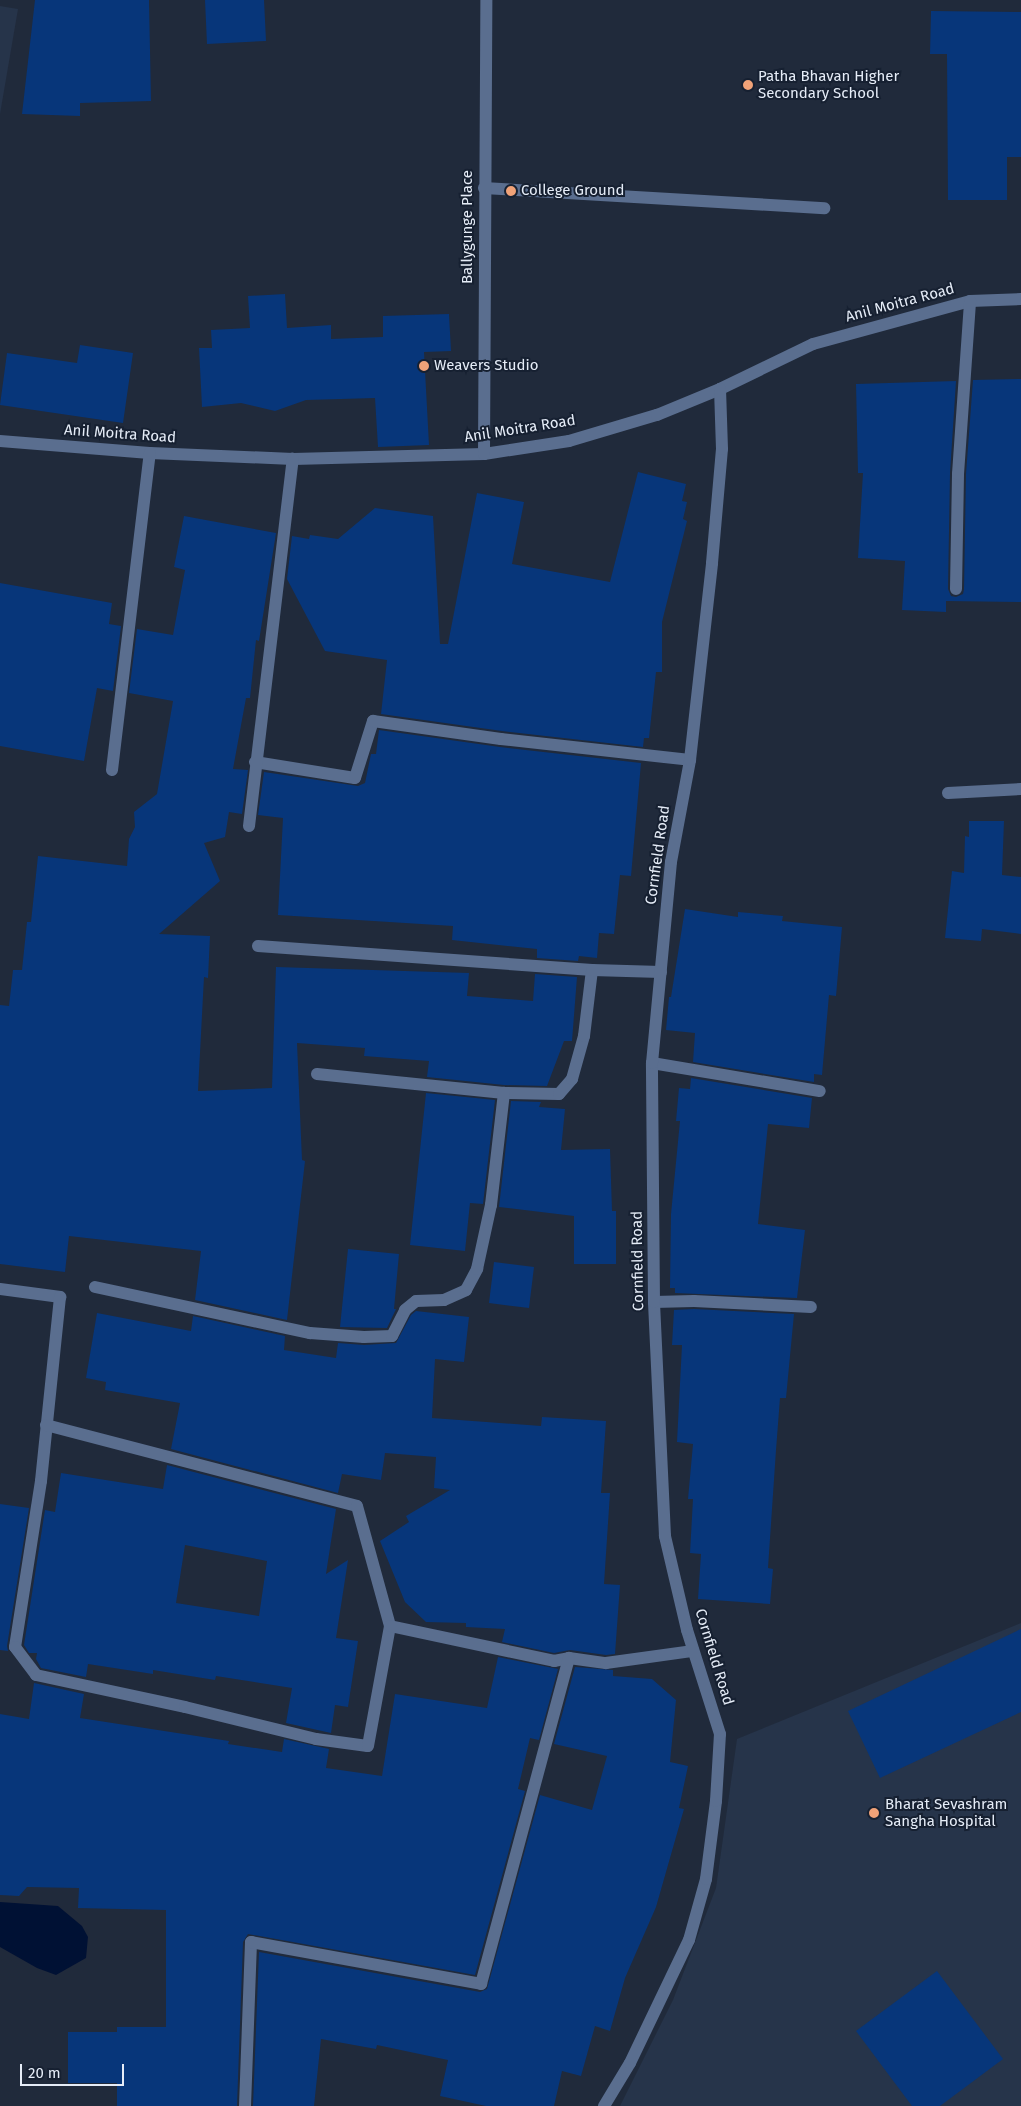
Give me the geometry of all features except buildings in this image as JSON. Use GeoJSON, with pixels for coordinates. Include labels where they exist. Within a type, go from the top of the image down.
{"type":"FeatureCollection","features":[{"type":"Feature","properties":{"kind":"street","name":"Ballygunge Place"},"geometry":{"type":"LineString","coordinates":[[484,454],[486,0]]}},
{"type":"Feature","properties":{"kind":"street"},"geometry":{"type":"LineString","coordinates":[[484,188],[824,208]]}},
{"type":"Feature","properties":{"kind":"street","name":"Anil Moitra Road"},"geometry":{"type":"LineString","coordinates":[[0,441],[150,453],[293,459],[484,454],[569,441],[657,416],[720,389],[813,344],[970,301],[1021,299]]}},
{"type":"Feature","properties":{"kind":"street"},"geometry":{"type":"LineString","coordinates":[[956,589],[958,474],[970,301]]}},
{"type":"Feature","properties":{"kind":"street","name":"Cornfield Road"},"geometry":{"type":"LineString","coordinates":[[604,2106],[630,2063],[689,1940],[706,1879],[716,1801],[720,1734],[693,1651],[665,1536],[654,1302],[652,1063],[671,862],[690,760],[722,449],[720,389]]}},
{"type":"Feature","properties":{"kind":"street"},"geometry":{"type":"LineString","coordinates":[[112,770],[150,453]]}},
{"type":"Feature","properties":{"kind":"street"},"geometry":{"type":"LineString","coordinates":[[249,826],[293,459]]}},
{"type":"Feature","properties":{"kind":"street"},"geometry":{"type":"LineString","coordinates":[[256,762],[355,778],[373,721],[501,739],[690,760]]}},
{"type":"Feature","properties":{"kind":"street"},"geometry":{"type":"LineString","coordinates":[[948,793],[1021,789]]}},
{"type":"Feature","properties":{"kind":"street"},"geometry":{"type":"LineString","coordinates":[[258,946],[592,970],[661,972]]}},
{"type":"Feature","properties":{"kind":"street"},"geometry":{"type":"LineString","coordinates":[[317,1074],[504,1094],[559,1094],[572,1079],[584,1036],[592,970]]}},
{"type":"Feature","properties":{"kind":"street"},"geometry":{"type":"LineString","coordinates":[[652,1063],[820,1091]]}},
{"type":"Feature","properties":{"kind":"street"},"geometry":{"type":"LineString","coordinates":[[95,1287],[310,1333],[364,1337],[392,1336],[405,1310],[416,1301],[444,1300],[466,1290],[477,1269],[491,1205],[504,1094]]}},
{"type":"Feature","properties":{"kind":"street"},"geometry":{"type":"LineString","coordinates":[[0,1289],[60,1297],[46,1425],[41,1481],[15,1648],[36,1676],[185,1707],[316,1739],[368,1746],[390,1626],[357,1506],[46,1425]]}},
{"type":"Feature","properties":{"kind":"street"},"geometry":{"type":"LineString","coordinates":[[654,1302],[694,1301],[810,1307]]}},
{"type":"Feature","properties":{"kind":"street"},"geometry":{"type":"LineString","coordinates":[[390,1626],[554,1661],[568,1658],[606,1663],[693,1651]]}},
{"type":"Feature","properties":{"kind":"street"},"geometry":{"type":"LineString","coordinates":[[245,2106],[251,1942],[481,1984],[568,1658]]}},
{"type":"Feature","properties":{"kind":"shaded area"},"geometry":{"type":"Polygon","coordinates":[[[0,6],[18,9],[0,114],[0,6]]]}},
{"type":"Feature","properties":{"kind":"shaded area","name":"Bharat Sevashram Sangha Hospital"},"geometry":{"type":"Polygon","coordinates":[[[1021,1623],[1021,2106],[620,2106],[673,2000],[716,1888],[737,1739],[1021,1623]]]}},
{"type":"Feature","properties":{"kind":"water"},"geometry":{"type":"Polygon","coordinates":[[[0,1902],[58,1906],[82,1926],[88,1937],[86,1958],[56,1975],[37,1968],[0,1947],[0,1902]]]}},
{"type":"Feature","properties":{"kind":"place","name":"Patha Bhavan Higher Secondary School"},"geometry":{"type":"Point","coordinates":[748,85]}},
{"type":"Feature","properties":{"kind":"place","name":"College Ground"},"geometry":{"type":"Point","coordinates":[511,191]}},
{"type":"Feature","properties":{"kind":"place","name":"Weavers Studio"},"geometry":{"type":"Point","coordinates":[424,366]}},
{"type":"Feature","properties":{"kind":"place","name":"Bharat Sevashram Sangha Hospital"},"geometry":{"type":"Point","coordinates":[874,1813]}}]}
